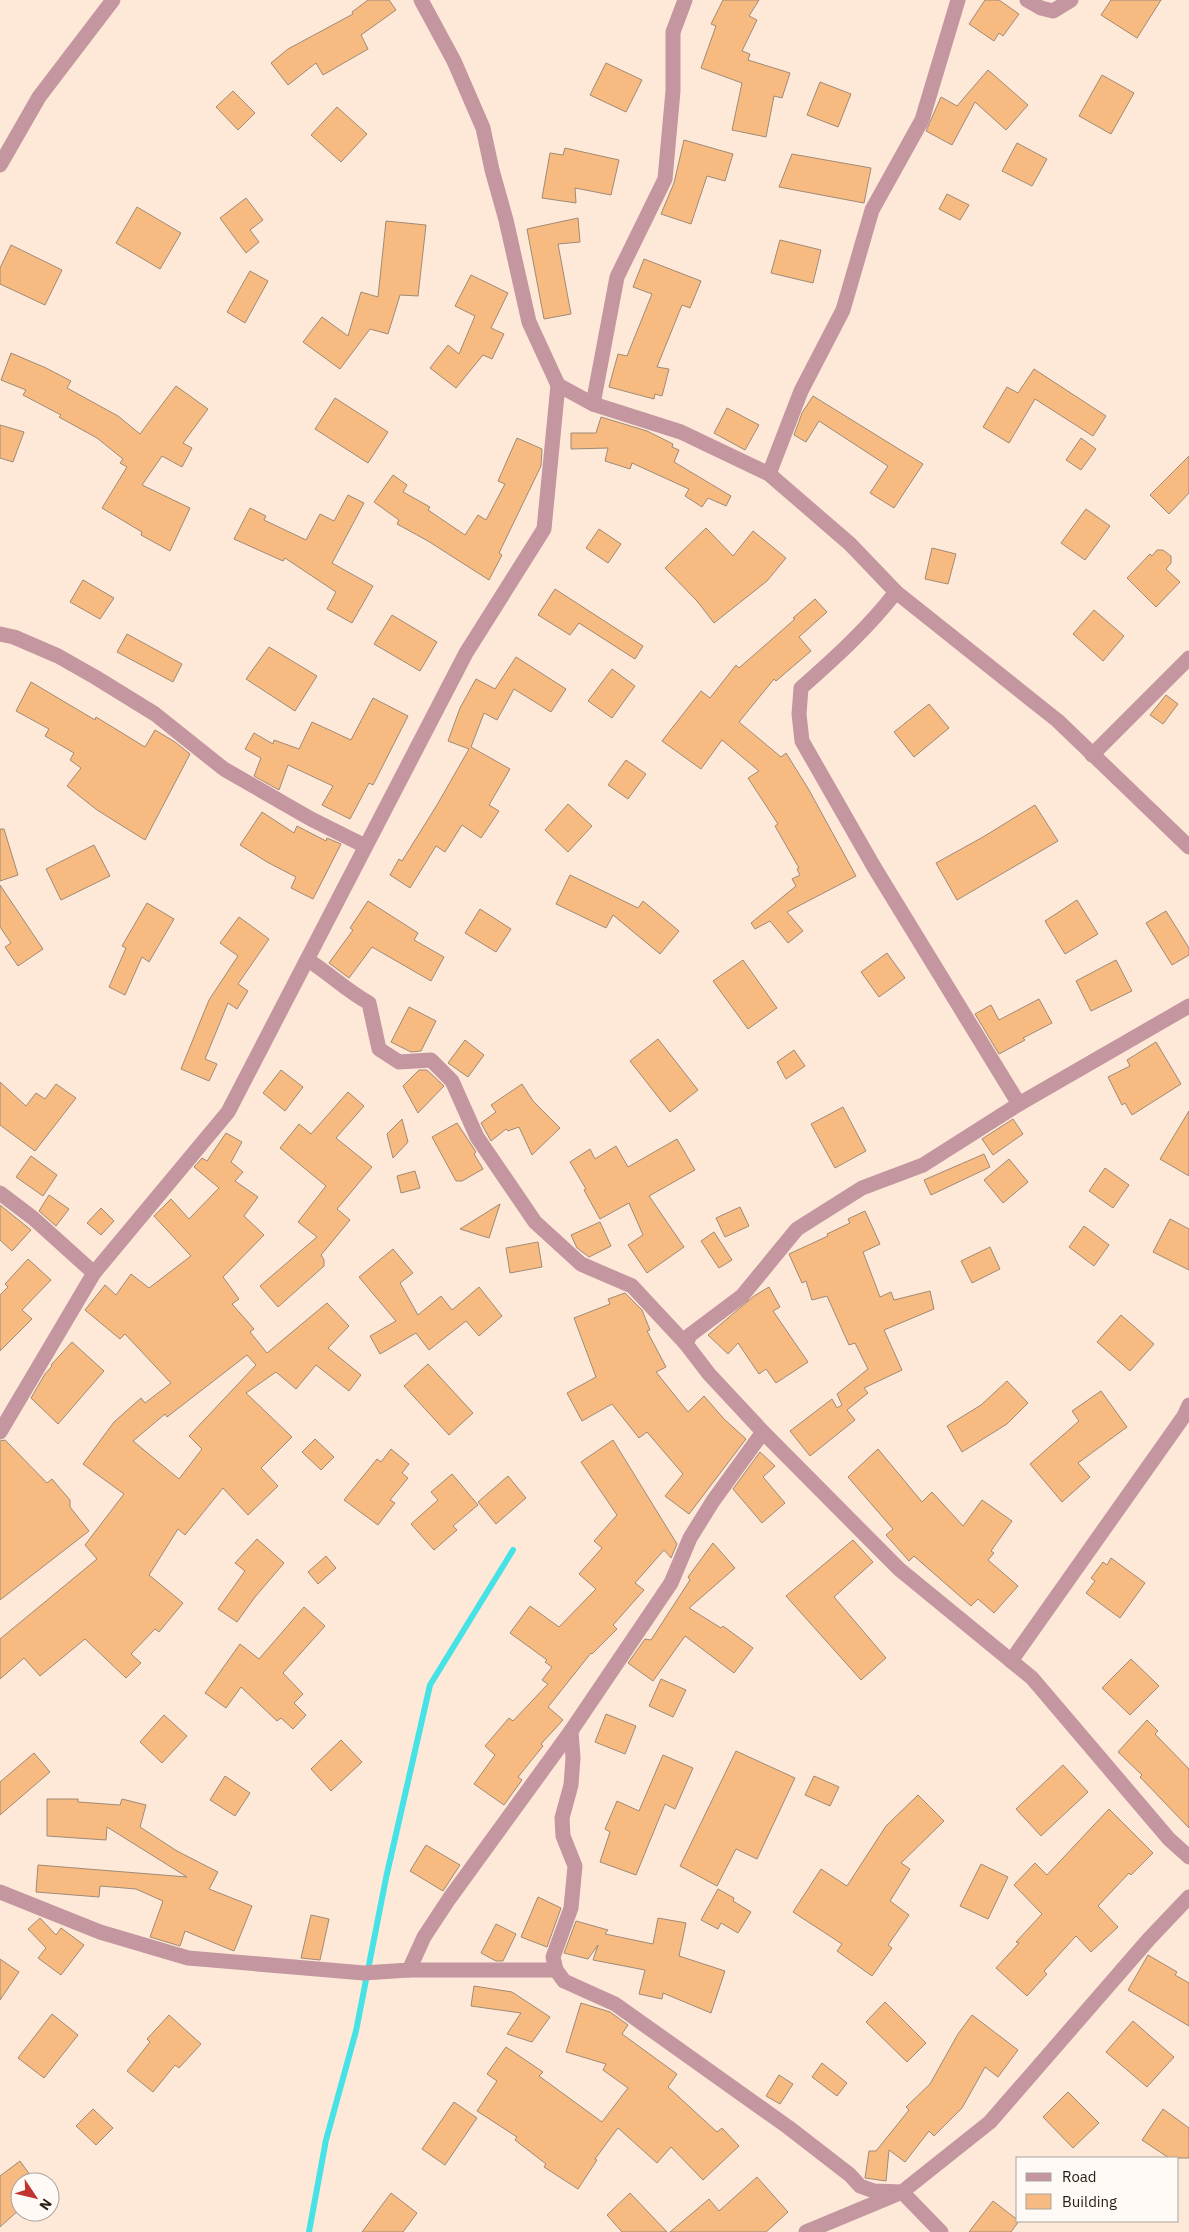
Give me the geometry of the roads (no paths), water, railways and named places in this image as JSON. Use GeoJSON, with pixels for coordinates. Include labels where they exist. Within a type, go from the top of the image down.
{"type":"FeatureCollection","features":[{"type":"Feature","properties":{"kind":"street"},"geometry":{"type":"LineString","coordinates":[[0,166],[39,97],[113,0]]}},
{"type":"Feature","properties":{"kind":"street"},"geometry":{"type":"LineString","coordinates":[[0,1432],[94,1273],[228,1112],[466,653],[544,529],[558,385],[529,322],[483,128],[454,61],[421,0]]}},
{"type":"Feature","properties":{"kind":"street"},"geometry":{"type":"LineString","coordinates":[[593,404],[617,277],[665,179],[673,91],[673,32],[685,0]]}},
{"type":"Feature","properties":{"kind":"street"},"geometry":{"type":"LineString","coordinates":[[769,474],[801,391],[843,310],[872,210],[922,120],[958,0]]}},
{"type":"Feature","properties":{"kind":"street"},"geometry":{"type":"LineString","coordinates":[[1027,0],[1040,8],[1053,11],[1071,0]]}},
{"type":"Feature","properties":{"kind":"street"},"geometry":{"type":"LineString","coordinates":[[558,385],[593,404],[682,432],[769,474],[850,544],[896,592],[1058,721],[1189,847]]}},
{"type":"Feature","properties":{"kind":"street"},"geometry":{"type":"LineString","coordinates":[[896,592],[879,614],[801,688],[799,714],[802,741],[874,867],[1019,1104]]}},
{"type":"Feature","properties":{"kind":"street"},"geometry":{"type":"LineString","coordinates":[[0,634],[58,656],[95,677],[155,714],[224,769],[365,846]]}},
{"type":"Feature","properties":{"kind":"street"},"geometry":{"type":"LineString","coordinates":[[1092,755],[1189,658]]}},
{"type":"Feature","properties":{"kind":"street"},"geometry":{"type":"LineString","coordinates":[[308,960],[327,972],[350,993],[369,1003],[379,1049],[399,1062],[432,1060],[452,1081],[477,1137],[535,1222],[581,1264],[632,1286],[763,1432],[899,1570],[1032,1678],[1169,1839],[1189,1857]]}},
{"type":"Feature","properties":{"kind":"street"},"geometry":{"type":"LineString","coordinates":[[686,1344],[690,1335],[742,1296],[797,1230],[862,1188],[922,1165],[1019,1104],[1189,1006]]}},
{"type":"Feature","properties":{"kind":"street"},"geometry":{"type":"LineString","coordinates":[[0,1194],[33,1218],[94,1273]]}},
{"type":"Feature","properties":{"kind":"street"},"geometry":{"type":"LineString","coordinates":[[1011,1661],[1184,1416],[1189,1405]]}},
{"type":"Feature","properties":{"kind":"street"},"geometry":{"type":"LineString","coordinates":[[409,1970],[424,1937],[449,1899],[571,1731],[671,1583],[690,1538],[704,1515],[763,1432]]}},
{"type":"Feature","properties":{"kind":"street"},"geometry":{"type":"LineString","coordinates":[[571,1731],[573,1758],[571,1785],[562,1818],[563,1836],[575,1866],[572,1908],[554,1957],[556,1970],[564,1982],[614,2004],[788,2127],[850,2175],[860,2186],[874,2191],[902,2192],[941,2232]]}},
{"type":"Feature","properties":{"kind":"street"},"geometry":{"type":"LineString","coordinates":[[0,1892],[100,1932],[188,1958],[364,1973],[409,1970],[556,1970]]}},
{"type":"Feature","properties":{"kind":"street"},"geometry":{"type":"LineString","coordinates":[[806,2232],[902,2192],[990,2122],[1149,1939],[1189,1898]]}},
{"type":"Feature","properties":{"kind":"waterway"},"geometry":{"type":"LineString","coordinates":[[309,2232],[326,2140],[356,2031],[386,1878],[430,1685],[513,1550]]}}]}
